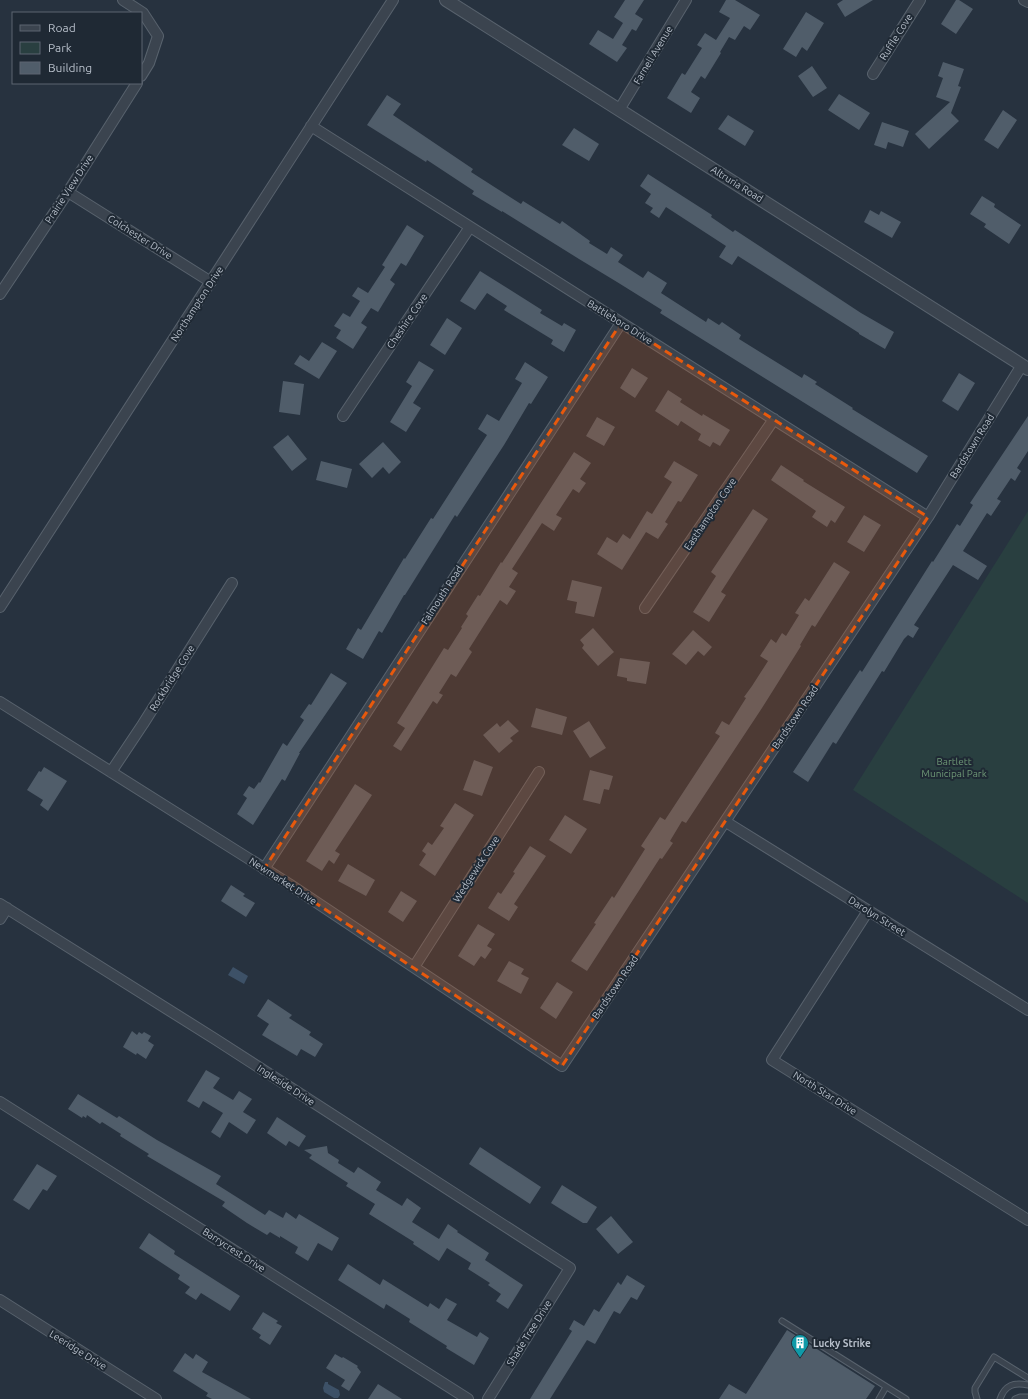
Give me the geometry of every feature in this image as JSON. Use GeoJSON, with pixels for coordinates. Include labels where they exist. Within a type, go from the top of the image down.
{"type":"FeatureCollection","features":[{"type":"Feature","properties":{"kind":"street"},"geometry":{"type":"LineString","coordinates":[[123,0],[141,12]]}},
{"type":"Feature","properties":{"kind":"street","name":"Northampton Drive"},"geometry":{"type":"LineString","coordinates":[[0,608],[393,0]]}},
{"type":"Feature","properties":{"kind":"street","name":"Altruria Road"},"geometry":{"type":"LineString","coordinates":[[446,0],[1025,367]]}},
{"type":"Feature","properties":{"kind":"street","name":"Farnell Avenue"},"geometry":{"type":"LineString","coordinates":[[619,110],[686,0]]}},
{"type":"Feature","properties":{"kind":"street","name":"Ruffle Cove"},"geometry":{"type":"LineString","coordinates":[[873,74],[920,0]]}},
{"type":"Feature","properties":{"kind":"street"},"geometry":{"type":"LineString","coordinates":[[1024,0],[1028,2]]}},
{"type":"Feature","properties":{"kind":"street"},"geometry":{"type":"LineString","coordinates":[[142,12],[158,36],[149,63],[142,74]]}},
{"type":"Feature","properties":{"kind":"street","name":"Prairie View Drive"},"geometry":{"type":"LineString","coordinates":[[0,294],[68,192],[136,84]]}},
{"type":"Feature","properties":{"kind":"street","name":"Battleboro Drive"},"geometry":{"type":"LineString","coordinates":[[311,126],[928,517]]}},
{"type":"Feature","properties":{"kind":"street","name":"Colchester Drive"},"geometry":{"type":"LineString","coordinates":[[68,192],[211,282]]}},
{"type":"Feature","properties":{"kind":"street","name":"Cheshire Cove"},"geometry":{"type":"LineString","coordinates":[[343,416],[470,227]]}},
{"type":"Feature","properties":{"kind":"street","name":"Falmouth Road"},"geometry":{"type":"LineString","coordinates":[[264,869],[621,323]]}},
{"type":"Feature","properties":{"kind":"street","name":"Bardstown Road"},"geometry":{"type":"LineString","coordinates":[[562,1066],[726,822],[928,517],[1025,367]]}},
{"type":"Feature","properties":{"kind":"street","name":"Easthampton Cove"},"geometry":{"type":"LineString","coordinates":[[645,608],[774,420]]}},
{"type":"Feature","properties":{"kind":"street","name":"Rockbridge Cove"},"geometry":{"type":"LineString","coordinates":[[112,772],[232,583]]}},
{"type":"Feature","properties":{"kind":"street","name":"Newmarket Drive"},"geometry":{"type":"LineString","coordinates":[[0,702],[264,869],[562,1066]]}},
{"type":"Feature","properties":{"kind":"street","name":"Wedgewick Cove"},"geometry":{"type":"LineString","coordinates":[[414,967],[538,772]]}},
{"type":"Feature","properties":{"kind":"street","name":"Darolyn Street"},"geometry":{"type":"LineString","coordinates":[[726,822],[1028,1010]]}},
{"type":"Feature","properties":{"kind":"street"},"geometry":{"type":"LineString","coordinates":[[0,919],[4,906]]}},
{"type":"Feature","properties":{"kind":"street","name":"Ingleside Drive"},"geometry":{"type":"LineString","coordinates":[[4,906],[332,1114],[570,1268]]}},
{"type":"Feature","properties":{"kind":"street","name":"North Star Drive"},"geometry":{"type":"LineString","coordinates":[[868,910],[772,1060],[1028,1220]]}},
{"type":"Feature","properties":{"kind":"street","name":"Barrycrest Drive"},"geometry":{"type":"LineString","coordinates":[[0,1102],[468,1399]]}},
{"type":"Feature","properties":{"kind":"street","name":"Shade Tree Drive"},"geometry":{"type":"LineString","coordinates":[[488,1399],[570,1268]]}},
{"type":"Feature","properties":{"kind":"street","name":"Leeridge Drive"},"geometry":{"type":"LineString","coordinates":[[0,1300],[156,1399]]}},
{"type":"Feature","properties":{"kind":"lane"},"geometry":{"type":"LineString","coordinates":[[782,1320],[906,1399]]}},
{"type":"Feature","properties":{"kind":"lane"},"geometry":{"type":"LineString","coordinates":[[977,1399],[975,1388],[994,1357],[1028,1378]]}},
{"type":"Feature","properties":{"kind":"lane"},"geometry":{"type":"LineString","coordinates":[[1000,1399],[1005,1389],[1009,1386],[1015,1384],[1028,1385]]}},
{"type":"Feature","properties":{"kind":"lane"},"geometry":{"type":"LineString","coordinates":[[879,1399],[886,1387]]}},
{"type":"Feature","properties":{"kind":"lane"},"geometry":{"type":"LineString","coordinates":[[1015,1399],[1020,1396],[1028,1397]]}},
{"type":"Feature","properties":{"kind":"highlighted area"},"geometry":{"type":"Polygon","coordinates":[[[621,323],[928,517],[562,1066],[264,869],[621,323]]]}},
{"type":"Feature","properties":{"kind":"green space","name":"Bartlett Municipal Park"},"geometry":{"type":"Polygon","coordinates":[[[1028,511],[1028,903],[853,790],[1028,511]]]}},
{"type":"Feature","properties":{"kind":"water"},"geometry":{"type":"Polygon","coordinates":[[[233,967],[248,976],[244,984],[228,975],[233,967]]]}},
{"type":"Feature","properties":{"kind":"water"},"geometry":{"type":"Polygon","coordinates":[[[325,1382],[328,1382],[328,1384],[339,1390],[340,1395],[338,1398],[334,1398],[324,1392],[323,1388],[325,1382]]]}},
{"type":"Feature","properties":{"kind":"building"},"geometry":{"type":"Polygon","coordinates":[[[625,0],[644,0],[635,14],[643,19],[636,31],[632,29],[622,45],[627,48],[617,62],[589,44],[598,30],[613,39],[623,23],[614,17],[625,0]]]}},
{"type":"Feature","properties":{"kind":"building"},"geometry":{"type":"Polygon","coordinates":[[[726,0],[735,0],[760,15],[750,30],[744,26],[735,40],[729,37],[705,79],[701,76],[691,92],[700,98],[691,113],[667,98],[682,73],[685,75],[702,48],[697,45],[705,33],[716,40],[730,18],[719,12],[726,0]]]}},
{"type":"Feature","properties":{"kind":"building"},"geometry":{"type":"Polygon","coordinates":[[[843,0],[873,0],[845,17],[837,4],[843,0]]]}},
{"type":"Feature","properties":{"kind":"building"},"geometry":{"type":"Polygon","coordinates":[[[956,0],[959,0],[973,9],[956,34],[941,24],[956,0]]]}},
{"type":"Feature","properties":{"kind":"building"},"geometry":{"type":"Polygon","coordinates":[[[806,12],[824,23],[807,51],[802,47],[796,57],[783,49],[806,12]]]}},
{"type":"Feature","properties":{"kind":"building"},"geometry":{"type":"Polygon","coordinates":[[[943,62],[964,69],[958,86],[961,87],[951,113],[959,121],[929,149],[915,134],[950,102],[936,97],[943,78],[938,76],[943,62]]]}},
{"type":"Feature","properties":{"kind":"building"},"geometry":{"type":"Polygon","coordinates":[[[812,66],[827,88],[813,97],[798,76],[812,66]]]}},
{"type":"Feature","properties":{"kind":"building"},"geometry":{"type":"Polygon","coordinates":[[[839,94],[870,113],[859,130],[828,110],[839,94]]]}},
{"type":"Feature","properties":{"kind":"building"},"geometry":{"type":"Polygon","coordinates":[[[387,95],[401,104],[393,115],[473,169],[471,172],[521,204],[523,201],[560,224],[562,221],[590,241],[589,243],[607,254],[611,247],[623,255],[618,262],[643,278],[648,271],[667,283],[661,293],[706,322],[708,318],[719,325],[722,322],[741,335],[739,339],[802,378],[804,374],[817,382],[815,384],[853,408],[852,409],[928,456],[917,473],[660,313],[662,310],[472,194],[474,191],[427,160],[426,162],[367,125],[387,95]]]}},
{"type":"Feature","properties":{"kind":"building"},"geometry":{"type":"Polygon","coordinates":[[[1003,110],[1017,120],[998,149],[984,140],[1003,110]]]}},
{"type":"Feature","properties":{"kind":"building"},"geometry":{"type":"Polygon","coordinates":[[[728,115],[754,131],[745,146],[718,129],[728,115]]]}},
{"type":"Feature","properties":{"kind":"building"},"geometry":{"type":"Polygon","coordinates":[[[882,122],[909,131],[903,147],[888,142],[886,149],[874,145],[882,122]]]}},
{"type":"Feature","properties":{"kind":"building"},"geometry":{"type":"Polygon","coordinates":[[[574,128],[599,144],[589,161],[562,145],[574,128]]]}},
{"type":"Feature","properties":{"kind":"building"},"geometry":{"type":"Polygon","coordinates":[[[648,174],[712,215],[711,217],[733,232],[735,230],[861,313],[894,332],[885,349],[859,334],[738,256],[732,265],[719,257],[726,246],[666,207],[659,218],[650,212],[653,208],[645,203],[651,194],[640,186],[648,174]]]}},
{"type":"Feature","properties":{"kind":"building"},"geometry":{"type":"Polygon","coordinates":[[[982,196],[995,204],[994,207],[1021,225],[1009,244],[984,227],[986,224],[970,214],[982,196]]]}},
{"type":"Feature","properties":{"kind":"building"},"geometry":{"type":"Polygon","coordinates":[[[870,210],[879,215],[881,211],[901,222],[892,238],[864,222],[870,210]]]}},
{"type":"Feature","properties":{"kind":"building"},"geometry":{"type":"Polygon","coordinates":[[[407,225],[424,236],[406,266],[401,263],[390,280],[395,284],[378,312],[371,308],[361,323],[367,327],[353,349],[336,338],[341,330],[334,326],[343,313],[350,317],[360,301],[352,296],[358,287],[368,293],[385,267],[382,265],[407,225]]]}},
{"type":"Feature","properties":{"kind":"building"},"geometry":{"type":"Polygon","coordinates":[[[480,271],[542,310],[540,313],[562,326],[564,323],[576,330],[564,352],[551,344],[553,340],[504,310],[507,306],[487,293],[475,310],[460,301],[480,271]]]}},
{"type":"Feature","properties":{"kind":"building"},"geometry":{"type":"Polygon","coordinates":[[[447,318],[462,328],[445,355],[430,345],[447,318]]]}},
{"type":"Feature","properties":{"kind":"building"},"geometry":{"type":"Polygon","coordinates":[[[322,342],[337,351],[319,379],[294,364],[300,355],[309,361],[322,342]]]}},
{"type":"Feature","properties":{"kind":"building"},"geometry":{"type":"Polygon","coordinates":[[[419,361],[434,370],[413,403],[421,408],[406,432],[390,422],[412,386],[406,382],[419,361]]]}},
{"type":"Feature","properties":{"kind":"building"},"geometry":{"type":"Polygon","coordinates":[[[525,362],[548,377],[531,404],[529,403],[504,445],[457,517],[455,515],[404,595],[382,633],[379,631],[363,659],[346,649],[358,628],[361,630],[404,558],[405,559],[431,518],[433,519],[487,435],[478,429],[487,414],[499,421],[522,383],[515,379],[525,362]]]}},
{"type":"Feature","properties":{"kind":"building"},"geometry":{"type":"Polygon","coordinates":[[[632,368],[648,378],[635,398],[620,388],[632,368]]]}},
{"type":"Feature","properties":{"kind":"building"},"geometry":{"type":"Polygon","coordinates":[[[959,373],[975,383],[958,411],[942,401],[959,373]]]}},
{"type":"Feature","properties":{"kind":"building"},"geometry":{"type":"Polygon","coordinates":[[[283,381],[304,384],[300,415],[279,412],[283,381]]]}},
{"type":"Feature","properties":{"kind":"building"},"geometry":{"type":"Polygon","coordinates":[[[668,390],[682,399],[680,402],[702,416],[703,414],[730,430],[720,446],[713,442],[710,447],[698,440],[701,434],[681,421],[678,426],[655,411],[668,390]]]}},
{"type":"Feature","properties":{"kind":"building"},"geometry":{"type":"Polygon","coordinates":[[[1028,416],[1028,451],[1017,468],[1021,471],[1015,481],[1011,478],[997,499],[1001,501],[991,516],[987,513],[963,551],[987,566],[978,580],[953,565],[914,625],[919,628],[913,638],[908,635],[904,639],[836,744],[833,742],[808,782],[793,772],[860,670],[862,672],[957,524],[960,526],[973,505],[970,503],[1028,416]]]}},
{"type":"Feature","properties":{"kind":"building"},"geometry":{"type":"Polygon","coordinates":[[[597,417],[615,427],[604,446],[586,436],[597,417]]]}},
{"type":"Feature","properties":{"kind":"building"},"geometry":{"type":"Polygon","coordinates":[[[288,435],[307,459],[292,471],[273,447],[288,435]]]}},
{"type":"Feature","properties":{"kind":"building"},"geometry":{"type":"Polygon","coordinates":[[[383,442],[401,462],[389,474],[383,467],[372,478],[359,464],[383,442]]]}},
{"type":"Feature","properties":{"kind":"building"},"geometry":{"type":"Polygon","coordinates":[[[574,452],[591,463],[580,479],[586,483],[579,493],[573,489],[556,515],[562,518],[554,531],[542,523],[512,569],[518,573],[509,587],[516,591],[507,605],[500,600],[469,649],[472,652],[456,677],[451,674],[439,693],[443,695],[437,704],[433,701],[401,751],[393,746],[405,728],[397,723],[444,648],[448,650],[462,628],[461,627],[468,616],[466,614],[478,595],[480,596],[574,452]]]}},
{"type":"Feature","properties":{"kind":"building"},"geometry":{"type":"Polygon","coordinates":[[[321,461],[352,469],[347,488],[316,480],[321,461]]]}},
{"type":"Feature","properties":{"kind":"building"},"geometry":{"type":"Polygon","coordinates":[[[674,461],[698,475],[681,502],[678,501],[665,522],[668,524],[658,539],[646,532],[622,570],[597,554],[607,537],[617,543],[623,534],[630,539],[647,511],[652,514],[672,482],[664,477],[674,461]]]}},
{"type":"Feature","properties":{"kind":"building"},"geometry":{"type":"Polygon","coordinates":[[[781,465],[804,480],[803,481],[845,507],[835,523],[831,520],[827,527],[812,517],[816,511],[771,480],[781,465]]]}},
{"type":"Feature","properties":{"kind":"building"},"geometry":{"type":"Polygon","coordinates":[[[753,509],[768,519],[721,592],[726,595],[709,622],[693,612],[716,576],[711,572],[753,509]]]}},
{"type":"Feature","properties":{"kind":"building"},"geometry":{"type":"Polygon","coordinates":[[[864,515],[881,525],[864,552],[847,542],[864,515]]]}},
{"type":"Feature","properties":{"kind":"building"},"geometry":{"type":"Polygon","coordinates":[[[834,562],[850,572],[815,627],[812,625],[800,645],[801,646],[762,708],[686,823],[682,821],[670,841],[673,843],[662,859],[660,858],[587,971],[571,961],[596,924],[594,923],[612,896],[614,898],[645,849],[641,846],[660,817],[665,820],[720,736],[715,733],[722,721],[729,725],[746,698],[744,697],[768,661],[760,656],[771,639],[776,643],[782,633],[786,636],[799,615],[795,613],[805,598],[809,601],[834,562]]]}},
{"type":"Feature","properties":{"kind":"building"},"geometry":{"type":"Polygon","coordinates":[[[572,580],[602,587],[594,617],[575,613],[577,602],[567,600],[572,580]]]}},
{"type":"Feature","properties":{"kind":"building"},"geometry":{"type":"Polygon","coordinates":[[[593,628],[614,652],[598,666],[582,648],[584,645],[580,640],[593,628]]]}},
{"type":"Feature","properties":{"kind":"building"},"geometry":{"type":"Polygon","coordinates":[[[693,630],[712,647],[704,656],[698,651],[686,665],[672,654],[693,630]]]}},
{"type":"Feature","properties":{"kind":"building"},"geometry":{"type":"Polygon","coordinates":[[[620,658],[650,662],[646,684],[627,681],[627,678],[617,676],[620,658]]]}},
{"type":"Feature","properties":{"kind":"building"},"geometry":{"type":"Polygon","coordinates":[[[331,673],[347,683],[299,753],[285,781],[282,779],[253,825],[237,814],[247,798],[243,795],[249,786],[254,789],[259,782],[260,783],[283,743],[287,746],[304,720],[300,717],[309,704],[311,705],[331,673]]]}},
{"type":"Feature","properties":{"kind":"building"},"geometry":{"type":"Polygon","coordinates":[[[536,708],[567,717],[562,735],[531,727],[536,708]]]}},
{"type":"Feature","properties":{"kind":"building"},"geometry":{"type":"Polygon","coordinates":[[[508,720],[519,731],[510,738],[513,741],[499,753],[483,735],[497,723],[500,727],[508,720]]]}},
{"type":"Feature","properties":{"kind":"building"},"geometry":{"type":"Polygon","coordinates":[[[589,721],[606,748],[590,758],[573,731],[589,721]]]}},
{"type":"Feature","properties":{"kind":"building"},"geometry":{"type":"Polygon","coordinates":[[[474,760],[493,767],[482,796],[463,790],[474,760]]]}},
{"type":"Feature","properties":{"kind":"building"},"geometry":{"type":"Polygon","coordinates":[[[44,767],[67,781],[48,811],[40,805],[43,800],[27,790],[39,771],[41,772],[44,767]]]}},
{"type":"Feature","properties":{"kind":"building"},"geometry":{"type":"Polygon","coordinates":[[[590,770],[613,776],[609,790],[604,789],[600,804],[583,800],[590,770]]]}},
{"type":"Feature","properties":{"kind":"building"},"geometry":{"type":"Polygon","coordinates":[[[355,784],[372,795],[335,851],[340,854],[334,864],[329,860],[322,871],[306,861],[355,784]]]}},
{"type":"Feature","properties":{"kind":"building"},"geometry":{"type":"Polygon","coordinates":[[[455,803],[474,815],[435,876],[419,865],[426,854],[422,851],[428,842],[432,845],[444,828],[440,826],[455,803]]]}},
{"type":"Feature","properties":{"kind":"building"},"geometry":{"type":"Polygon","coordinates":[[[565,815],[587,829],[571,854],[549,840],[565,815]]]}},
{"type":"Feature","properties":{"kind":"building"},"geometry":{"type":"Polygon","coordinates":[[[530,846],[546,856],[514,904],[518,907],[509,921],[488,908],[498,892],[501,894],[530,846]]]}},
{"type":"Feature","properties":{"kind":"building"},"geometry":{"type":"Polygon","coordinates":[[[348,864],[375,880],[366,896],[338,881],[348,864]]]}},
{"type":"Feature","properties":{"kind":"building"},"geometry":{"type":"Polygon","coordinates":[[[231,885],[245,894],[243,896],[255,903],[246,917],[221,901],[231,885]]]}},
{"type":"Feature","properties":{"kind":"building"},"geometry":{"type":"Polygon","coordinates":[[[401,891],[417,901],[403,922],[388,912],[401,891]]]}},
{"type":"Feature","properties":{"kind":"building"},"geometry":{"type":"Polygon","coordinates":[[[478,924],[495,934],[487,946],[492,949],[485,959],[481,956],[474,966],[458,956],[478,924]]]}},
{"type":"Feature","properties":{"kind":"building"},"geometry":{"type":"Polygon","coordinates":[[[509,961],[524,969],[521,974],[529,978],[521,994],[497,981],[509,961]]]}},
{"type":"Feature","properties":{"kind":"building"},"geometry":{"type":"Polygon","coordinates":[[[557,982],[573,992],[556,1019],[540,1008],[557,982]]]}},
{"type":"Feature","properties":{"kind":"building"},"geometry":{"type":"Polygon","coordinates":[[[268,999],[292,1015],[289,1018],[311,1032],[309,1035],[323,1044],[315,1057],[301,1049],[297,1056],[262,1035],[269,1024],[257,1016],[268,999]]]}},
{"type":"Feature","properties":{"kind":"building"},"geometry":{"type":"Polygon","coordinates":[[[132,1031],[137,1035],[139,1032],[142,1034],[144,1032],[151,1036],[148,1041],[154,1045],[146,1059],[123,1047],[132,1031]]]}},
{"type":"Feature","properties":{"kind":"building"},"geometry":{"type":"Polygon","coordinates":[[[206,1070],[220,1078],[213,1088],[233,1100],[239,1091],[252,1099],[243,1112],[256,1120],[247,1134],[229,1122],[220,1138],[211,1132],[223,1113],[203,1101],[199,1108],[187,1101],[206,1070]]]}},
{"type":"Feature","properties":{"kind":"building"},"geometry":{"type":"Polygon","coordinates":[[[78,1094],[117,1118],[119,1116],[157,1140],[221,1176],[216,1184],[265,1215],[269,1210],[283,1218],[286,1212],[296,1219],[299,1214],[339,1238],[332,1251],[318,1243],[308,1261],[295,1253],[298,1247],[270,1232],[267,1235],[247,1223],[222,1206],[225,1202],[147,1156],[149,1154],[120,1136],[121,1134],[102,1122],[100,1124],[87,1115],[86,1118],[83,1116],[82,1118],[68,1109],[78,1094]]]}},
{"type":"Feature","properties":{"kind":"building"},"geometry":{"type":"Polygon","coordinates":[[[277,1117],[306,1136],[299,1147],[289,1141],[286,1146],[267,1133],[277,1117]]]}},
{"type":"Feature","properties":{"kind":"building"},"geometry":{"type":"Polygon","coordinates":[[[327,1146],[328,1153],[339,1160],[338,1163],[354,1173],[358,1167],[381,1182],[376,1190],[402,1206],[407,1198],[421,1208],[412,1222],[439,1239],[448,1224],[458,1231],[457,1232],[489,1253],[485,1260],[523,1285],[508,1309],[496,1301],[501,1294],[488,1285],[490,1283],[468,1269],[471,1263],[447,1248],[439,1261],[413,1244],[414,1242],[369,1214],[375,1204],[346,1186],[348,1183],[309,1158],[312,1155],[304,1150],[327,1146]]]}},
{"type":"Feature","properties":{"kind":"building"},"geometry":{"type":"Polygon","coordinates":[[[480,1147],[541,1187],[530,1204],[469,1164],[480,1147]]]}},
{"type":"Feature","properties":{"kind":"building"},"geometry":{"type":"Polygon","coordinates":[[[37,1164],[57,1176],[47,1191],[43,1189],[29,1210],[13,1200],[37,1164]]]}},
{"type":"Feature","properties":{"kind":"building"},"geometry":{"type":"Polygon","coordinates":[[[562,1185],[597,1207],[587,1223],[583,1223],[551,1203],[562,1185]]]}},
{"type":"Feature","properties":{"kind":"building"},"geometry":{"type":"Polygon","coordinates":[[[611,1216],[633,1242],[618,1254],[596,1229],[611,1216]]]}},
{"type":"Feature","properties":{"kind":"building"},"geometry":{"type":"Polygon","coordinates":[[[149,1233],[175,1251],[174,1254],[240,1296],[230,1311],[201,1293],[196,1300],[185,1293],[190,1287],[178,1279],[180,1275],[139,1248],[149,1233]]]}},
{"type":"Feature","properties":{"kind":"building"},"geometry":{"type":"Polygon","coordinates":[[[348,1264],[380,1285],[383,1279],[428,1307],[430,1303],[439,1309],[446,1298],[457,1304],[447,1320],[477,1337],[480,1332],[489,1338],[474,1365],[446,1348],[447,1346],[409,1322],[410,1319],[386,1304],[384,1309],[338,1280],[348,1264]]]}},
{"type":"Feature","properties":{"kind":"building"},"geometry":{"type":"Polygon","coordinates":[[[627,1275],[645,1286],[637,1300],[631,1297],[620,1314],[614,1311],[595,1344],[587,1340],[550,1399],[530,1399],[572,1331],[569,1329],[574,1320],[584,1326],[594,1309],[599,1312],[618,1282],[621,1285],[627,1275]]]}},
{"type":"Feature","properties":{"kind":"building"},"geometry":{"type":"Polygon","coordinates":[[[263,1312],[278,1321],[276,1323],[282,1326],[270,1345],[259,1338],[261,1335],[252,1329],[263,1312]]]}},
{"type":"Feature","properties":{"kind":"building","name":"Lucky Strike"},"geometry":{"type":"Polygon","coordinates":[[[787,1330],[875,1386],[866,1399],[719,1399],[729,1384],[746,1394],[787,1330]]]}},
{"type":"Feature","properties":{"kind":"building"},"geometry":{"type":"Polygon","coordinates":[[[185,1353],[193,1359],[196,1354],[208,1362],[202,1372],[251,1399],[212,1399],[206,1396],[208,1393],[173,1371],[185,1353]]]}},
{"type":"Feature","properties":{"kind":"building"},"geometry":{"type":"Polygon","coordinates":[[[335,1354],[358,1366],[357,1367],[361,1372],[349,1391],[341,1386],[345,1380],[326,1368],[335,1354]]]}},
{"type":"Feature","properties":{"kind":"building"},"geometry":{"type":"Polygon","coordinates":[[[378,1384],[402,1399],[368,1399],[378,1384]]]}},
{"type":"Feature","properties":{"kind":"place","name":"Lucky Strike"},"geometry":{"type":"Point","coordinates":[800,1358]}}]}
